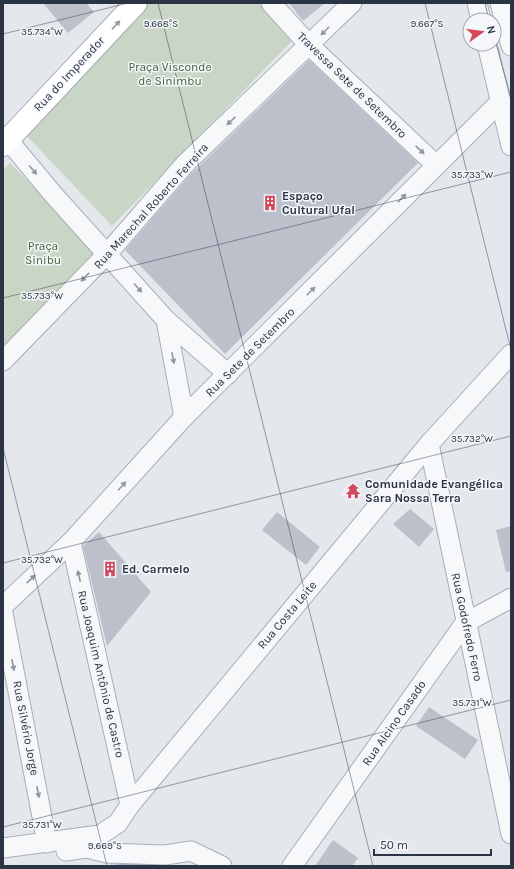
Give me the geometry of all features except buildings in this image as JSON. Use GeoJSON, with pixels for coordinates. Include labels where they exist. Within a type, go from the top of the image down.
{"type":"FeatureCollection","features":[{"type":"Feature","properties":{"kind":"main road","name":"Rua do Imperador"},"geometry":{"type":"LineString","coordinates":[[5,143],[136,3]]}},
{"type":"Feature","properties":{"kind":"street","name":"Travessa Sete de Setembro"},"geometry":{"type":"LineString","coordinates":[[271,3],[310,46],[436,165]]}},
{"type":"Feature","properties":{"kind":"street","name":"Rua Marechal Roberto Ferreira"},"geometry":{"type":"LineString","coordinates":[[3,361],[107,254],[186,164],[310,46],[352,3]]}},
{"type":"Feature","properties":{"kind":"street"},"geometry":{"type":"LineString","coordinates":[[500,3],[511,46]]}},
{"type":"Feature","properties":{"kind":"street"},"geometry":{"type":"LineString","coordinates":[[489,52],[511,146]]}},
{"type":"Feature","properties":{"kind":"street","name":"Rua Sete de Setembro"},"geometry":{"type":"LineString","coordinates":[[3,606],[71,542],[184,417],[500,101]]}},
{"type":"Feature","properties":{"kind":"street"},"geometry":{"type":"LineString","coordinates":[[5,143],[166,320],[228,374]]}},
{"type":"Feature","properties":{"kind":"street"},"geometry":{"type":"LineString","coordinates":[[166,320],[184,417]]}},
{"type":"Feature","properties":{"kind":"street","name":"Rua Costa Leite"},"geometry":{"type":"LineString","coordinates":[[3,848],[100,835],[118,823],[130,805],[429,444],[511,354]]}},
{"type":"Feature","properties":{"kind":"street","name":"Rua Godofredo Ferro"},"geometry":{"type":"LineString","coordinates":[[429,444],[465,623],[511,834]]}},
{"type":"Feature","properties":{"kind":"street","name":"Rua Joaquim Antônio de Castro"},"geometry":{"type":"LineString","coordinates":[[71,542],[130,805]]}},
{"type":"Feature","properties":{"kind":"street","name":"Rua Alcino Casado"},"geometry":{"type":"LineString","coordinates":[[292,866],[465,623],[511,598]]}},
{"type":"Feature","properties":{"kind":"street","name":"Rua Silvério Jorge"},"geometry":{"type":"LineString","coordinates":[[3,613],[47,843]]}},
{"type":"Feature","properties":{"kind":"street"},"geometry":{"type":"LineString","coordinates":[[3,859],[86,848],[107,853],[133,855],[166,855],[191,851],[222,866]]}},
{"type":"Feature","properties":{"kind":"green space","name":"Praça Visconde de Sinimbu"},"geometry":{"type":"Polygon","coordinates":[[[149,3],[263,3],[294,39],[112,226],[24,133],[149,3]]]}},
{"type":"Feature","properties":{"kind":"green space","name":"Praça Sinibu"},"geometry":{"type":"Polygon","coordinates":[[[10,163],[99,253],[3,349],[3,171],[10,163]]]}},
{"type":"Feature","properties":{"kind":"water"},"geometry":{"type":"Polygon","coordinates":[[[136,863],[168,866],[94,866],[136,863]]]}},
{"type":"Feature","properties":{"kind":"tram line"},"geometry":{"type":"LineString","coordinates":[[485,3],[487,12]]}},
{"type":"Feature","properties":{"kind":"tram line"},"geometry":{"type":"LineString","coordinates":[[498,52],[511,98]]}},
{"type":"Feature","properties":{"kind":"place","name":"Espaço Cultural Ufal"},"geometry":{"type":"Point","coordinates":[270,203]}},
{"type":"Feature","properties":{"kind":"place","name":"Comunidade Evangélica Sara Nossa Terra"},"geometry":{"type":"Point","coordinates":[353,491]}},
{"type":"Feature","properties":{"kind":"place","name":"Ed. Carmelo"},"geometry":{"type":"Point","coordinates":[110,569]}}]}
